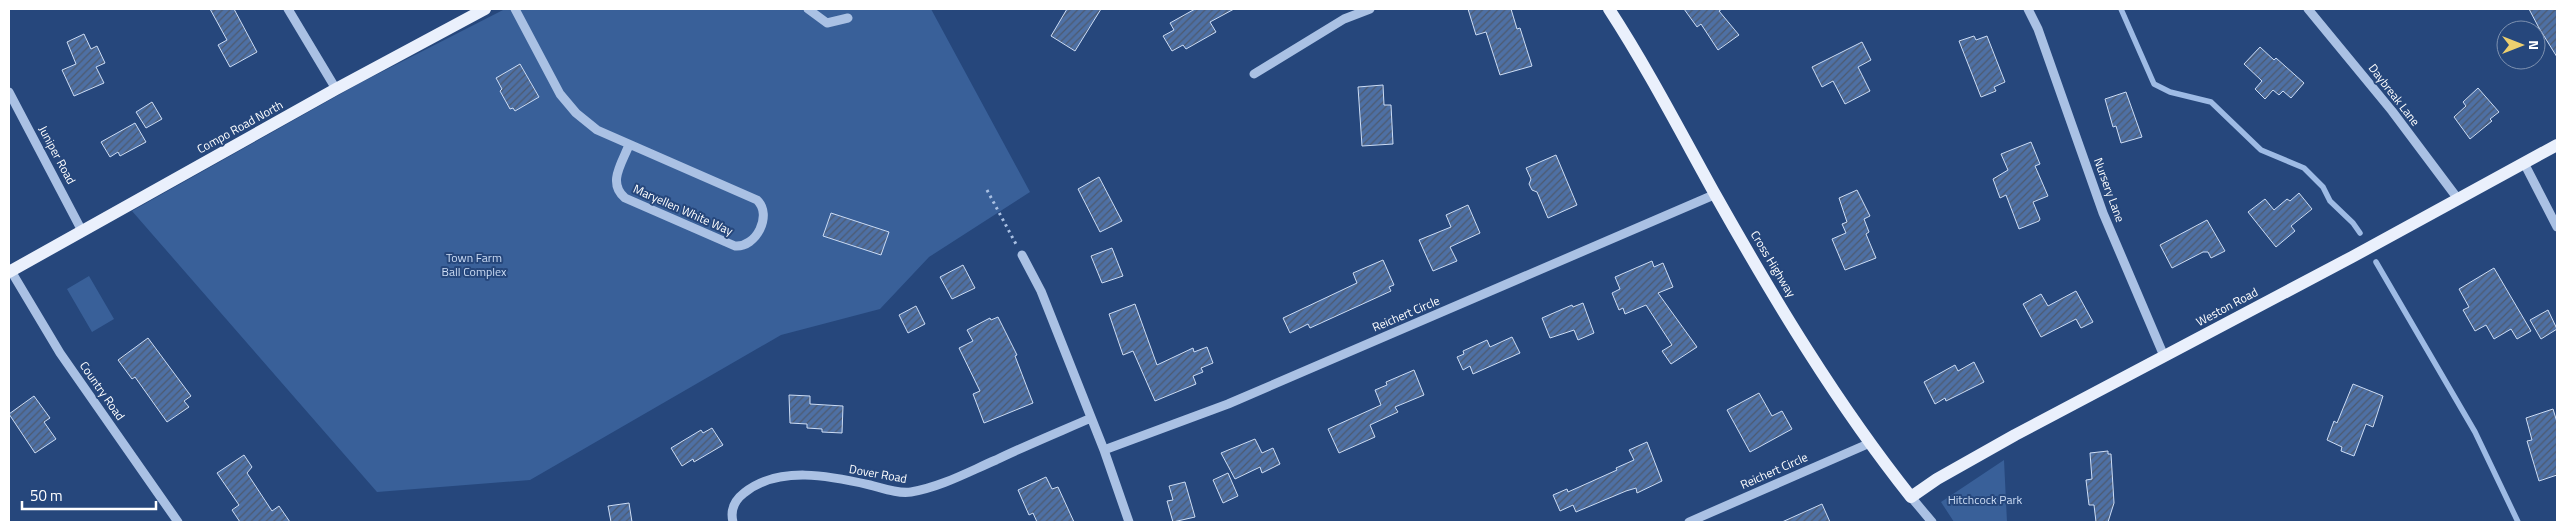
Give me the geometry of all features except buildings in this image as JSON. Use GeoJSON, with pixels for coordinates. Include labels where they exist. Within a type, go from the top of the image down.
{"type":"FeatureCollection","features":[{"type":"Feature","properties":{"kind":"main road","name":"Compo Road North"},"geometry":{"type":"LineString","coordinates":[[10,272],[336,89],[485,9]]}},
{"type":"Feature","properties":{"kind":"main road","name":"Cross Highway"},"geometry":{"type":"LineString","coordinates":[[1609,9],[1640,56],[1762,274],[1870,443],[1912,497]]}},
{"type":"Feature","properties":{"kind":"main road","name":"Weston Road"},"geometry":{"type":"LineString","coordinates":[[1912,497],[1937,479],[1989,450],[2352,257],[2557,145]]}},
{"type":"Feature","properties":{"kind":"street"},"geometry":{"type":"LineString","coordinates":[[288,9],[336,89]]}},
{"type":"Feature","properties":{"kind":"street","name":"Maryellen White Way"},"geometry":{"type":"LineString","coordinates":[[515,9],[560,94],[576,113],[597,130],[757,200],[763,205],[764,216],[753,241],[744,247],[735,246],[625,198],[618,192],[614,181],[629,145]]}},
{"type":"Feature","properties":{"kind":"street"},"geometry":{"type":"LineString","coordinates":[[808,9],[827,23],[848,18]]}},
{"type":"Feature","properties":{"kind":"street"},"geometry":{"type":"LineString","coordinates":[[1254,74],[1344,19],[1370,9]]}},
{"type":"Feature","properties":{"kind":"street","name":"Nursery Lane"},"geometry":{"type":"LineString","coordinates":[[2028,9],[2038,29],[2103,213],[2164,356]]}},
{"type":"Feature","properties":{"kind":"street","name":"Daybreak Lane"},"geometry":{"type":"LineString","coordinates":[[2308,9],[2392,110],[2458,199]]}},
{"type":"Feature","properties":{"kind":"street","name":"Juniper Road"},"geometry":{"type":"LineString","coordinates":[[9,92],[82,231]]}},
{"type":"Feature","properties":{"kind":"street"},"geometry":{"type":"LineString","coordinates":[[2524,163],[2557,226]]}},
{"type":"Feature","properties":{"kind":"street","name":"Reichert Circle"},"geometry":{"type":"LineString","coordinates":[[1104,450],[1228,404],[1716,194]]}},
{"type":"Feature","properties":{"kind":"street"},"geometry":{"type":"LineString","coordinates":[[1022,255],[1041,291],[1104,450],[1129,522]]}},
{"type":"Feature","properties":{"kind":"street","name":"Country Road"},"geometry":{"type":"LineString","coordinates":[[10,272],[60,353],[178,522]]}},
{"type":"Feature","properties":{"kind":"street","name":"Dover Road"},"geometry":{"type":"LineString","coordinates":[[733,522],[731,514],[737,499],[750,488],[770,480],[788,475],[804,476],[858,482],[909,493],[950,481],[1091,418]]}},
{"type":"Feature","properties":{"kind":"street","name":"Reichert Circle"},"geometry":{"type":"LineString","coordinates":[[1689,522],[1870,443]]}},
{"type":"Feature","properties":{"kind":"street","name":"Cross Highway"},"geometry":{"type":"LineString","coordinates":[[1912,497],[1932,522]]}},
{"type":"Feature","properties":{"kind":"path"},"geometry":{"type":"LineString","coordinates":[[987,190],[1022,255]]}},
{"type":"Feature","properties":{"kind":"green space","name":"Town Farm Ball Complex"},"geometry":{"type":"Polygon","coordinates":[[[505,9],[931,9],[1030,192],[929,257],[880,309],[781,335],[530,480],[377,492],[132,211],[360,83],[505,9]]]}},
{"type":"Feature","properties":{"kind":"green space"},"geometry":{"type":"Polygon","coordinates":[[[89,276],[114,319],[92,332],[67,289],[89,276]]]}},
{"type":"Feature","properties":{"kind":"green space","name":"Hitchcock Park"},"geometry":{"type":"Polygon","coordinates":[[[2004,460],[2007,522],[1954,522],[1941,502],[2004,460]]]}},
{"type":"Feature","properties":{"kind":"waterway"},"geometry":{"type":"LineString","coordinates":[[2121,9],[2154,84],[2170,92],[2211,102],[2261,150],[2304,168],[2323,187],[2330,201],[2353,223],[2360,233]]}},
{"type":"Feature","properties":{"kind":"waterway"},"geometry":{"type":"LineString","coordinates":[[2376,262],[2475,432],[2518,522]]}}]}
